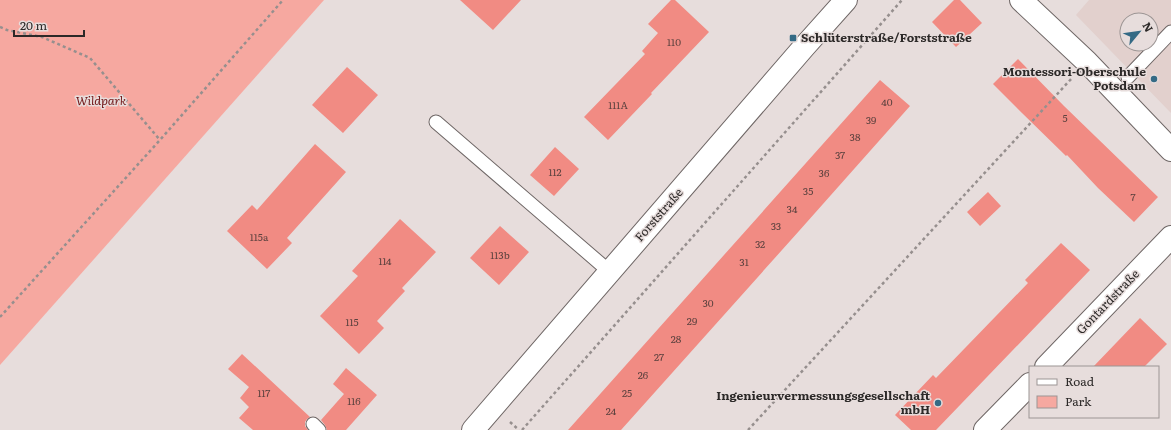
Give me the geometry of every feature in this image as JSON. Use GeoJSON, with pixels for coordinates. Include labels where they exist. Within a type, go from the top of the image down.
{"type":"FeatureCollection","features":[{"type":"Feature","properties":{"kind":"street","name":"Forststraße"},"geometry":{"type":"LineString","coordinates":[[473,430],[846,0]]}},
{"type":"Feature","properties":{"kind":"street"},"geometry":{"type":"LineString","coordinates":[[1021,0],[1087,62],[1171,150]]}},
{"type":"Feature","properties":{"kind":"street","name":"Gontardstraße"},"geometry":{"type":"LineString","coordinates":[[1047,366],[1171,237]]}},
{"type":"Feature","properties":{"kind":"street"},"geometry":{"type":"LineString","coordinates":[[985,430],[1029,385]]}},
{"type":"Feature","properties":{"kind":"lane"},"geometry":{"type":"LineString","coordinates":[[1128,77],[1171,32]]}},
{"type":"Feature","properties":{"kind":"lane"},"geometry":{"type":"LineString","coordinates":[[436,122],[610,272]]}},
{"type":"Feature","properties":{"kind":"path"},"geometry":{"type":"LineString","coordinates":[[0,317],[160,140],[283,0]]}},
{"type":"Feature","properties":{"kind":"path"},"geometry":{"type":"LineString","coordinates":[[522,430],[902,0]]}},
{"type":"Feature","properties":{"kind":"path"},"geometry":{"type":"LineString","coordinates":[[0,27],[7,30],[42,37],[90,58],[160,140]]}},
{"type":"Feature","properties":{"kind":"path"},"geometry":{"type":"LineString","coordinates":[[748,430],[1087,62]]}},
{"type":"Feature","properties":{"kind":"shaded area","name":"Montessori-Oberschule Potsdam"},"geometry":{"type":"Polygon","coordinates":[[[1089,0],[1171,0],[1171,113],[1076,15],[1089,0]]]}},
{"type":"Feature","properties":{"kind":"green space","name":"Wildpark"},"geometry":{"type":"Polygon","coordinates":[[[0,0],[324,0],[0,365],[0,0]]]}},
{"type":"Feature","properties":{"kind":"building"},"geometry":{"type":"Polygon","coordinates":[[[460,0],[521,0],[493,30],[460,0]]]}},
{"type":"Feature","properties":{"kind":"building"},"geometry":{"type":"Polygon","coordinates":[[[671,0],[675,0],[709,32],[608,140],[584,117],[645,54],[642,51],[658,33],[648,24],[671,0]]]}},
{"type":"Feature","properties":{"kind":"building"},"geometry":{"type":"Polygon","coordinates":[[[954,0],[960,0],[982,23],[956,47],[932,22],[954,0]]]}},
{"type":"Feature","properties":{"kind":"building"},"geometry":{"type":"Polygon","coordinates":[[[1018,59],[1158,197],[1134,222],[993,84],[1018,59]]]}},
{"type":"Feature","properties":{"kind":"building"},"geometry":{"type":"Polygon","coordinates":[[[347,67],[378,95],[343,133],[312,105],[347,67]]]}},
{"type":"Feature","properties":{"kind":"building"},"geometry":{"type":"Polygon","coordinates":[[[880,80],[910,106],[799,231],[621,430],[568,430],[880,80]]]}},
{"type":"Feature","properties":{"kind":"building"},"geometry":{"type":"Polygon","coordinates":[[[315,144],[346,172],[287,238],[292,243],[267,269],[227,231],[252,205],[257,210],[315,144]]]}},
{"type":"Feature","properties":{"kind":"building"},"geometry":{"type":"Polygon","coordinates":[[[555,147],[579,169],[554,196],[530,175],[555,147]]]}},
{"type":"Feature","properties":{"kind":"building"},"geometry":{"type":"Polygon","coordinates":[[[988,192],[1001,206],[980,226],[967,212],[988,192]]]}},
{"type":"Feature","properties":{"kind":"building"},"geometry":{"type":"Polygon","coordinates":[[[400,219],[436,252],[402,288],[405,291],[377,321],[384,328],[359,354],[320,316],[358,276],[352,271],[400,219]]]}},
{"type":"Feature","properties":{"kind":"building"},"geometry":{"type":"Polygon","coordinates":[[[500,226],[529,252],[499,285],[470,258],[500,226]]]}},
{"type":"Feature","properties":{"kind":"building"},"geometry":{"type":"Polygon","coordinates":[[[1061,243],[1090,270],[936,430],[911,430],[895,415],[933,375],[936,378],[1028,283],[1025,280],[1061,243]]]}},
{"type":"Feature","properties":{"kind":"building"},"geometry":{"type":"Polygon","coordinates":[[[1140,318],[1167,344],[1145,366],[1094,366],[1140,318]]]}},
{"type":"Feature","properties":{"kind":"building"},"geometry":{"type":"Polygon","coordinates":[[[242,354],[310,417],[305,422],[305,426],[308,430],[253,430],[239,418],[249,407],[240,398],[249,387],[228,369],[242,354]]]}},
{"type":"Feature","properties":{"kind":"building"},"geometry":{"type":"Polygon","coordinates":[[[346,368],[377,395],[346,430],[327,430],[321,420],[344,394],[333,384],[346,368]]]}},
{"type":"Feature","properties":{"kind":"place","name":"Schlüterstraße/Forststraße"},"geometry":{"type":"Point","coordinates":[793,38]}},
{"type":"Feature","properties":{"kind":"place","name":"Montessori-Oberschule Potsdam"},"geometry":{"type":"Point","coordinates":[1154,79]}},
{"type":"Feature","properties":{"kind":"place","name":"Ingenieurvermessungsgesellschaft mbH"},"geometry":{"type":"Point","coordinates":[938,403]}}]}
